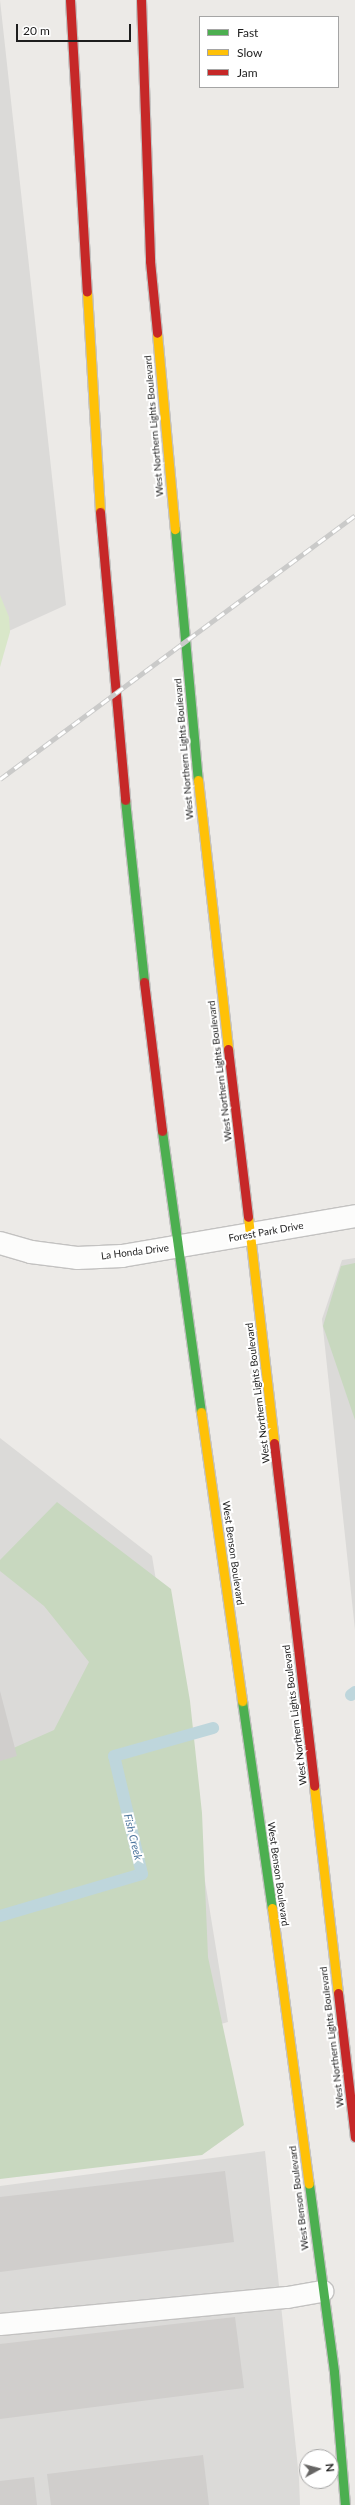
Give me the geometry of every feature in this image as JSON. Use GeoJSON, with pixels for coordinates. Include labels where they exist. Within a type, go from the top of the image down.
{"type":"FeatureCollection","features":[{"type":"Feature","properties":{"kind":"main road"},"geometry":{"type":"LineString","coordinates":[[70,0],[103,564],[135,913],[177,1247]]}},
{"type":"Feature","properties":{"kind":"main road","name":"West Northern Lights Boulevard"},"geometry":{"type":"LineString","coordinates":[[141,0],[150,261],[204,841],[355,2137]]}},
{"type":"Feature","properties":{"kind":"main road","name":"West Benson Boulevard"},"geometry":{"type":"LineString","coordinates":[[177,1247],[290,2036],[322,2291],[334,2372],[346,2505]]}},
{"type":"Feature","properties":{"kind":"street","name":"Forest Park Drive"},"geometry":{"type":"LineString","coordinates":[[177,1247],[251,1236],[355,1216]]}},
{"type":"Feature","properties":{"kind":"street","name":"La Honda Drive"},"geometry":{"type":"LineString","coordinates":[[0,1243],[31,1252],[77,1258],[122,1256],[177,1247]]}},
{"type":"Feature","properties":{"kind":"lane"},"geometry":{"type":"LineString","coordinates":[[0,2324],[279,2298],[322,2291]]}},
{"type":"Feature","properties":{"kind":"shaded area"},"geometry":{"type":"Polygon","coordinates":[[[0,0],[66,605],[0,635],[0,0]]]}},
{"type":"Feature","properties":{"kind":"shaded area"},"geometry":{"type":"Polygon","coordinates":[[[355,1258],[355,1630],[322,1319],[342,1260],[355,1258]]]}},
{"type":"Feature","properties":{"kind":"shaded area"},"geometry":{"type":"Polygon","coordinates":[[[0,1438],[152,1556],[228,2022],[0,2086],[0,1438]]]}},
{"type":"Feature","properties":{"kind":"shaded area"},"geometry":{"type":"Polygon","coordinates":[[[265,2151],[299,2478],[300,2505],[0,2505],[0,2186],[265,2151]]]}},
{"type":"Feature","properties":{"kind":"green space"},"geometry":{"type":"Polygon","coordinates":[[[0,595],[9,617],[10,632],[0,667],[0,595]]]}},
{"type":"Feature","properties":{"kind":"green space"},"geometry":{"type":"Polygon","coordinates":[[[355,1263],[355,1420],[323,1326],[341,1266],[355,1263]]]}},
{"type":"Feature","properties":{"kind":"green space"},"geometry":{"type":"Polygon","coordinates":[[[57,1502],[171,1589],[190,1701],[202,1813],[208,1957],[244,2125],[202,2155],[0,2179],[0,1754],[54,1730],[89,1662],[44,1606],[0,1571],[0,1560],[57,1502]]]}},
{"type":"Feature","properties":{"kind":"building"},"geometry":{"type":"Polygon","coordinates":[[[0,1691],[17,1756],[0,1761],[0,1691]]]}},
{"type":"Feature","properties":{"kind":"building"},"geometry":{"type":"Polygon","coordinates":[[[225,2171],[234,2242],[0,2272],[0,2197],[225,2171]]]}},
{"type":"Feature","properties":{"kind":"building"},"geometry":{"type":"Polygon","coordinates":[[[235,2317],[244,2388],[0,2419],[0,2344],[235,2317]]]}},
{"type":"Feature","properties":{"kind":"building"},"geometry":{"type":"Polygon","coordinates":[[[203,2455],[209,2505],[51,2505],[47,2474],[203,2455]]]}},
{"type":"Feature","properties":{"kind":"building"},"geometry":{"type":"Polygon","coordinates":[[[34,2477],[37,2505],[0,2505],[0,2481],[34,2477]]]}},
{"type":"Feature","properties":{"kind":"waterway","name":"Fish Creek"},"geometry":{"type":"LineString","coordinates":[[351,1695],[355,1692]]}},
{"type":"Feature","properties":{"kind":"waterway","name":"Fish Creek"},"geometry":{"type":"LineString","coordinates":[[0,1916],[142,1874],[114,1756],[213,1728]]}},
{"type":"Feature","properties":{"kind":"railway"},"geometry":{"type":"LineString","coordinates":[[0,779],[355,515]]}},
{"type":"Feature","properties":{"kind":"traffic: fast"},"geometry":{"type":"LineString","coordinates":[[175,529],[198,780]]}},
{"type":"Feature","properties":{"kind":"traffic: fast"},"geometry":{"type":"LineString","coordinates":[[125,800],[144,982]]}},
{"type":"Feature","properties":{"kind":"traffic: fast"},"geometry":{"type":"LineString","coordinates":[[162,1131],[201,1412]]}},
{"type":"Feature","properties":{"kind":"traffic: fast"},"geometry":{"type":"LineString","coordinates":[[242,1701],[272,1908]]}},
{"type":"Feature","properties":{"kind":"traffic: fast"},"geometry":{"type":"LineString","coordinates":[[309,2184],[334,2372],[345,2505]]}},
{"type":"Feature","properties":{"kind":"traffic: slow"},"geometry":{"type":"LineString","coordinates":[[87,292],[100,512]]}},
{"type":"Feature","properties":{"kind":"traffic: slow"},"geometry":{"type":"LineString","coordinates":[[157,333],[175,529]]}},
{"type":"Feature","properties":{"kind":"traffic: slow"},"geometry":{"type":"LineString","coordinates":[[198,780],[228,1049]]}},
{"type":"Feature","properties":{"kind":"traffic: slow"},"geometry":{"type":"LineString","coordinates":[[248,1217],[274,1443]]}},
{"type":"Feature","properties":{"kind":"traffic: slow"},"geometry":{"type":"LineString","coordinates":[[201,1412],[242,1701]]}},
{"type":"Feature","properties":{"kind":"traffic: slow"},"geometry":{"type":"LineString","coordinates":[[314,1786],[338,1993]]}},
{"type":"Feature","properties":{"kind":"traffic: slow"},"geometry":{"type":"LineString","coordinates":[[272,1908],[309,2184]]}},
{"type":"Feature","properties":{"kind":"traffic: jam"},"geometry":{"type":"LineString","coordinates":[[70,0],[87,292]]}},
{"type":"Feature","properties":{"kind":"traffic: jam"},"geometry":{"type":"LineString","coordinates":[[141,0],[150,261],[157,333]]}},
{"type":"Feature","properties":{"kind":"traffic: jam"},"geometry":{"type":"LineString","coordinates":[[100,512],[125,800]]}},
{"type":"Feature","properties":{"kind":"traffic: jam"},"geometry":{"type":"LineString","coordinates":[[144,982],[162,1131]]}},
{"type":"Feature","properties":{"kind":"traffic: jam"},"geometry":{"type":"LineString","coordinates":[[228,1049],[248,1217]]}},
{"type":"Feature","properties":{"kind":"traffic: jam"},"geometry":{"type":"LineString","coordinates":[[274,1443],[314,1786]]}},
{"type":"Feature","properties":{"kind":"traffic: jam"},"geometry":{"type":"LineString","coordinates":[[338,1993],[355,2137]]}}]}
